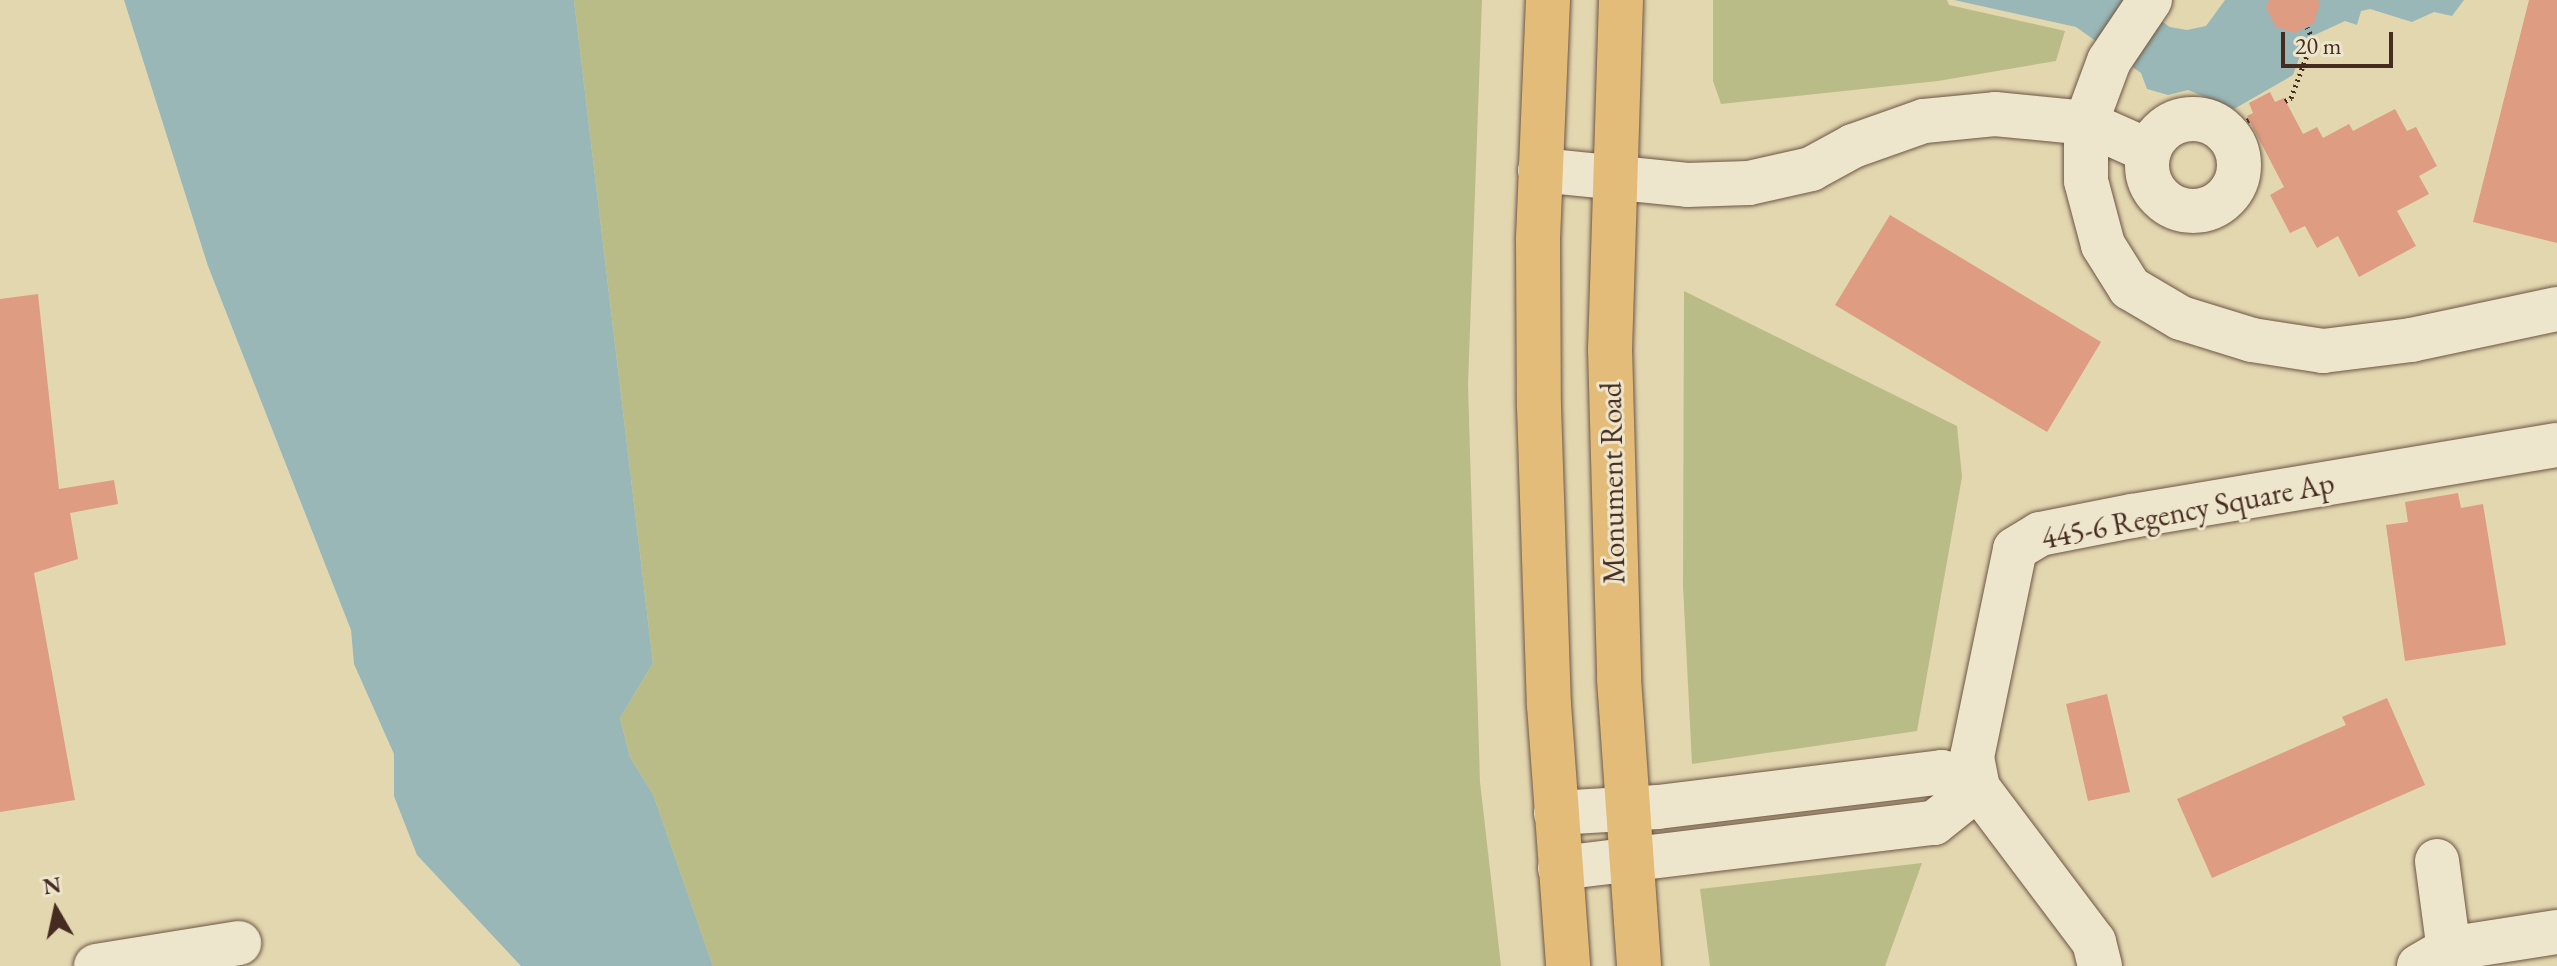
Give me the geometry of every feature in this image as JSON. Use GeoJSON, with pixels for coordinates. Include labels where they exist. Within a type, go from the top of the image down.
{"type":"FeatureCollection","features":[{"type":"Feature","properties":{"kind":"main road"},"geometry":{"type":"LineString","coordinates":[[1548,0],[1540,170],[1539,407],[1556,813],[1568,966]]}},
{"type":"Feature","properties":{"kind":"main road","name":"Monument Road"},"geometry":{"type":"LineString","coordinates":[[1621,0],[1612,178],[1614,535],[1627,809],[1639,966]]}},
{"type":"Feature","properties":{"kind":"street"},"geometry":{"type":"LineString","coordinates":[[2150,0],[2109,61],[2086,123],[2086,181],[2103,245],[2130,288],[2181,318],[2252,340],[2323,351],[2411,340],[2557,309]]}},
{"type":"Feature","properties":{"kind":"street"},"geometry":{"type":"LineString","coordinates":[[1540,170],[1687,185],[1749,183],[1811,169],[1853,146],[1924,121],[1995,114],[2086,123],[2149,151]]}},
{"type":"Feature","properties":{"kind":"street"},"geometry":{"type":"LineString","coordinates":[[2182,120],[2237,126],[2239,175],[2234,189],[2211,209],[2181,210],[2167,204],[2149,181],[2149,151],[2156,137],[2182,120]]}},
{"type":"Feature","properties":{"kind":"street","name":"445-6 Regency Square Ap"},"geometry":{"type":"LineString","coordinates":[[1978,788],[1972,757],[2015,549],[2040,534],[2557,445]]}},
{"type":"Feature","properties":{"kind":"street"},"geometry":{"type":"LineString","coordinates":[[1556,813],[1627,809],[1942,772],[1978,788],[2094,942],[2100,966]]}},
{"type":"Feature","properties":{"kind":"street"},"geometry":{"type":"LineString","coordinates":[[1560,868],[1934,823],[1978,788]]}},
{"type":"Feature","properties":{"kind":"street"},"geometry":{"type":"LineString","coordinates":[[1800,790],[1806,840]]}},
{"type":"Feature","properties":{"kind":"street"},"geometry":{"type":"LineString","coordinates":[[2437,861],[2440,960],[2557,932]]}},
{"type":"Feature","properties":{"kind":"street"},"geometry":{"type":"LineString","coordinates":[[96,966],[239,943]]}},
{"type":"Feature","properties":{"kind":"path"},"geometry":{"type":"LineString","coordinates":[[2285,101],[2291,98],[2313,39],[2307,27]]}},
{"type":"Feature","properties":{"kind":"green space"},"geometry":{"type":"Polygon","coordinates":[[[574,0],[1482,0],[1468,385],[1480,782],[1501,966],[713,966],[653,794],[630,757],[620,718],[653,663],[574,0]]]}},
{"type":"Feature","properties":{"kind":"green space"},"geometry":{"type":"Polygon","coordinates":[[[1713,0],[1947,0],[1949,5],[2065,31],[2056,61],[1938,81],[1721,104],[1713,81],[1713,0]]]}},
{"type":"Feature","properties":{"kind":"green space"},"geometry":{"type":"Polygon","coordinates":[[[1684,291],[1957,426],[1962,477],[1917,731],[1692,764],[1683,586],[1684,291]]]}},
{"type":"Feature","properties":{"kind":"green space"},"geometry":{"type":"Polygon","coordinates":[[[1922,863],[1885,966],[1710,966],[1700,889],[1922,863]]]}},
{"type":"Feature","properties":{"kind":"water"},"geometry":{"type":"Polygon","coordinates":[[[124,0],[574,0],[653,663],[620,718],[630,757],[653,794],[713,966],[521,966],[417,855],[394,796],[394,754],[354,664],[351,630],[208,266],[124,0]]]}},
{"type":"Feature","properties":{"kind":"water"},"geometry":{"type":"Polygon","coordinates":[[[1954,0],[2132,0],[2170,27],[2187,30],[2206,26],[2225,0],[2464,0],[2452,16],[2434,12],[2412,22],[2370,9],[2361,11],[2357,25],[2345,21],[2306,39],[2293,75],[2234,109],[2188,90],[2168,95],[2147,89],[2141,73],[2076,27],[1954,0]]]}},
{"type":"Feature","properties":{"kind":"building"},"geometry":{"type":"Polygon","coordinates":[[[2269,0],[2318,0],[2320,3],[2314,23],[2295,33],[2276,27],[2266,8],[2269,0]]]}},
{"type":"Feature","properties":{"kind":"building"},"geometry":{"type":"Polygon","coordinates":[[[2529,0],[2557,0],[2557,243],[2473,222],[2529,0]]]}},
{"type":"Feature","properties":{"kind":"building"},"geometry":{"type":"Polygon","coordinates":[[[2270,92],[2275,102],[2284,98],[2303,134],[2317,127],[2323,138],[2349,124],[2353,131],[2395,109],[2407,131],[2416,127],[2437,166],[2419,176],[2429,194],[2397,211],[2416,246],[2359,277],[2338,236],[2317,248],[2305,226],[2290,233],[2270,195],[2284,187],[2247,116],[2253,113],[2249,103],[2270,92]]]}},
{"type":"Feature","properties":{"kind":"building"},"geometry":{"type":"Polygon","coordinates":[[[1890,215],[2101,342],[2047,432],[1835,305],[1890,215]]]}},
{"type":"Feature","properties":{"kind":"building"},"geometry":{"type":"Polygon","coordinates":[[[38,294],[59,489],[114,480],[118,504],[70,513],[78,559],[34,573],[75,800],[0,812],[0,299],[38,294]]]}},
{"type":"Feature","properties":{"kind":"building"},"geometry":{"type":"Polygon","coordinates":[[[2458,493],[2461,508],[2483,504],[2506,645],[2405,661],[2386,525],[2408,522],[2405,502],[2458,493]]]}},
{"type":"Feature","properties":{"kind":"building"},"geometry":{"type":"Polygon","coordinates":[[[2107,694],[2130,792],[2088,801],[2066,704],[2107,694]]]}},
{"type":"Feature","properties":{"kind":"building"},"geometry":{"type":"Polygon","coordinates":[[[2387,698],[2425,785],[2212,878],[2177,799],[2346,725],[2342,717],[2387,698]]]}}]}
